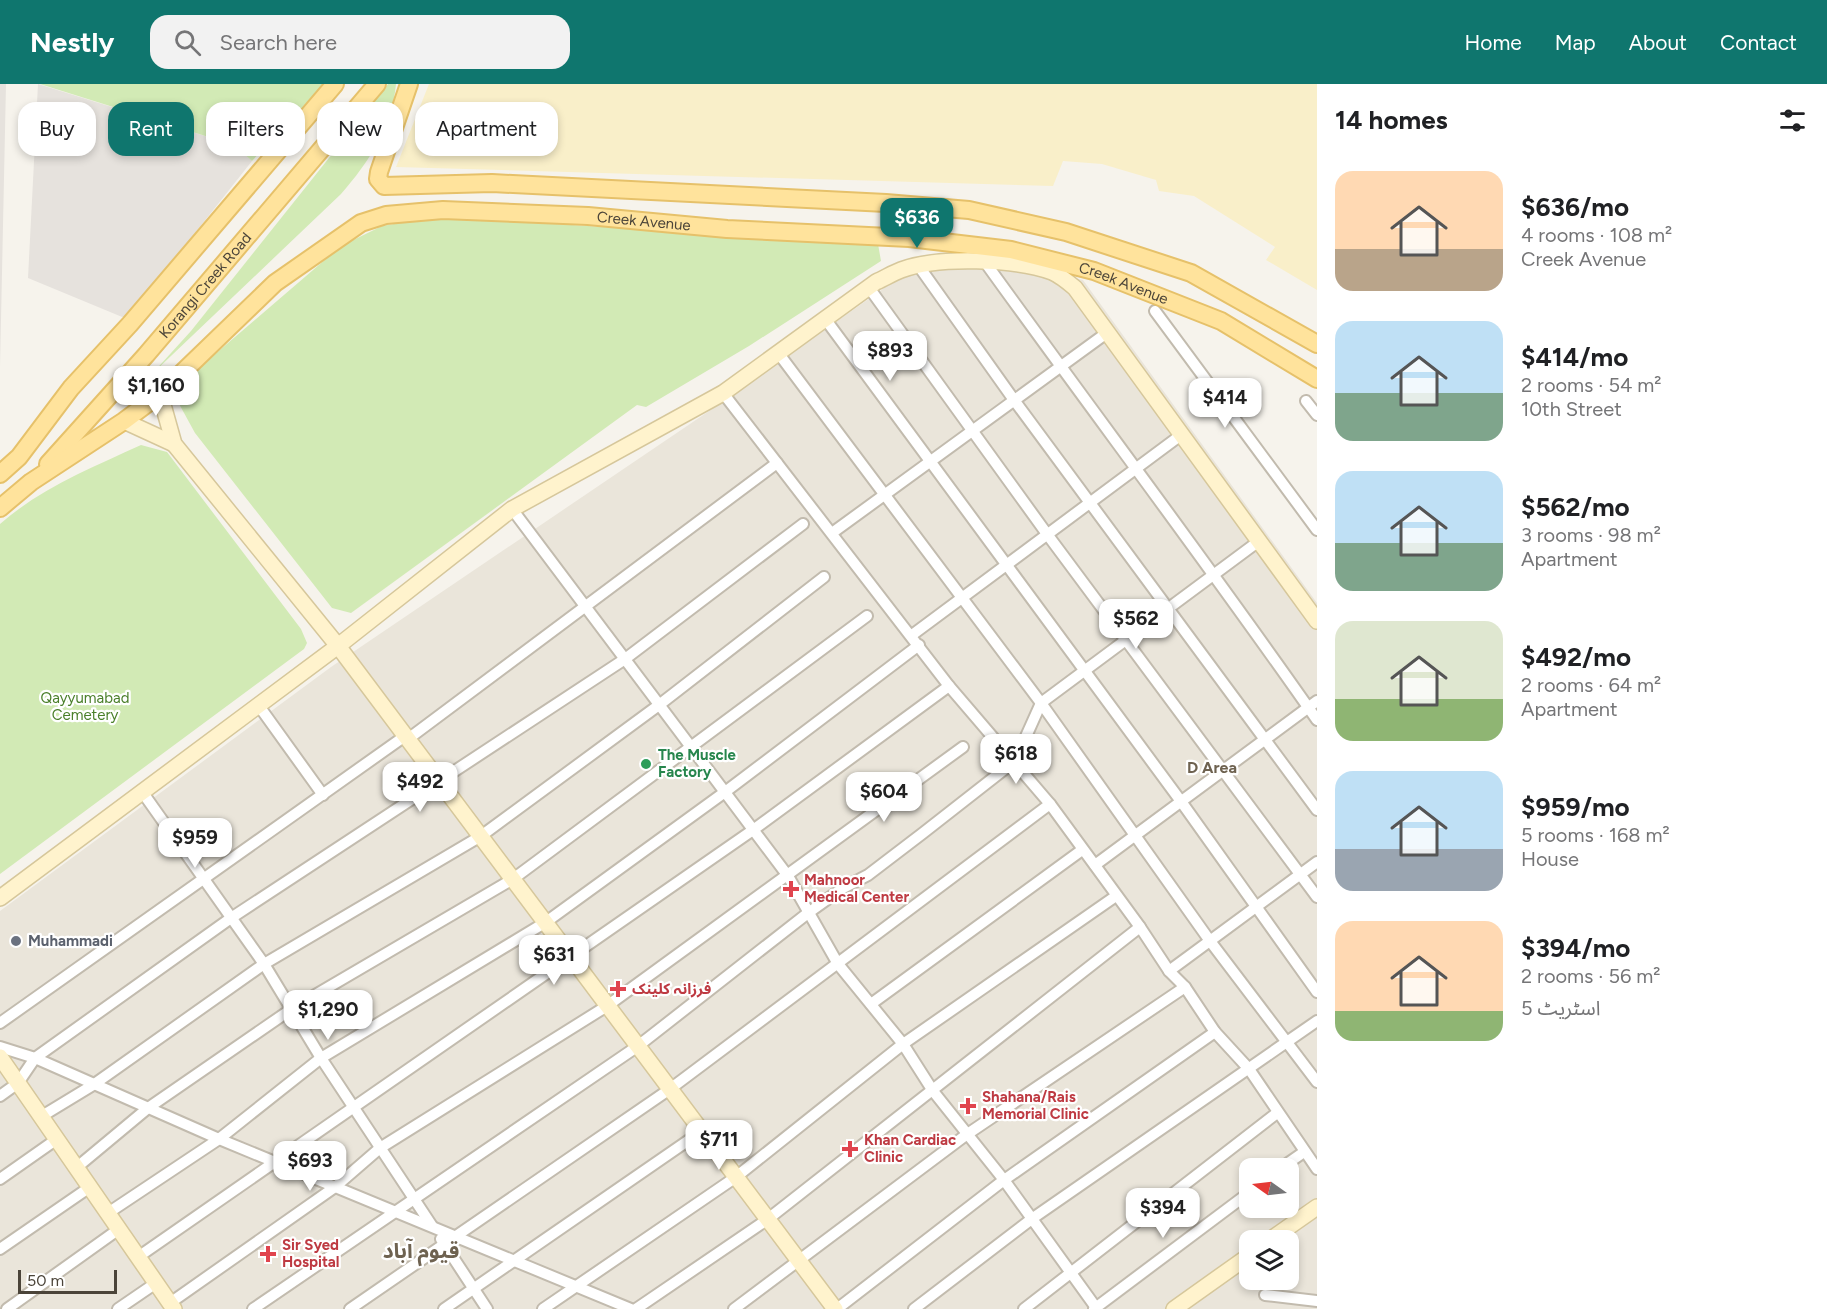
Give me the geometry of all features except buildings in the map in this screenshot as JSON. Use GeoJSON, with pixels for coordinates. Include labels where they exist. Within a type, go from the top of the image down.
{"type":"FeatureCollection","features":[{"type":"Feature","properties":{"kind":"main road"},"geometry":{"type":"LineString","coordinates":[[0,474],[19,457],[71,388],[130,324],[335,84]]}},
{"type":"Feature","properties":{"kind":"main road","name":"Korangi Creek Road"},"geometry":{"type":"LineString","coordinates":[[31,482],[146,355],[377,84]]}},
{"type":"Feature","properties":{"kind":"main road","name":"Creek Avenue"},"geometry":{"type":"LineString","coordinates":[[410,84],[379,172],[378,179],[384,186],[503,183],[886,203],[969,210],[1066,232],[1191,273],[1317,344]]}},
{"type":"Feature","properties":{"kind":"main road","name":"Creek Avenue"},"geometry":{"type":"LineString","coordinates":[[31,482],[124,421],[160,394],[275,284],[337,239],[378,217],[443,210],[588,216],[727,229],[909,238],[1011,250],[1094,271],[1221,321],[1317,380]]}},
{"type":"Feature","properties":{"kind":"main road"},"geometry":{"type":"LineString","coordinates":[[0,508],[31,482]]}},
{"type":"Feature","properties":{"kind":"street"},"geometry":{"type":"LineString","coordinates":[[0,898],[338,646],[512,509],[723,393],[870,289],[901,270],[918,265],[960,261],[985,262],[1034,268],[1064,278],[1075,288],[1108,332],[1317,621]]}},
{"type":"Feature","properties":{"kind":"street"},"geometry":{"type":"LineString","coordinates":[[985,262],[1135,469],[1313,704],[1317,720]]}},
{"type":"Feature","properties":{"kind":"street"},"geometry":{"type":"LineString","coordinates":[[918,265],[1014,400],[1317,810]]}},
{"type":"Feature","properties":{"kind":"street"},"geometry":{"type":"LineString","coordinates":[[870,289],[971,431],[1317,897]]}},
{"type":"Feature","properties":{"kind":"street"},"geometry":{"type":"LineString","coordinates":[[1155,311],[1317,530]]}},
{"type":"Feature","properties":{"kind":"street"},"geometry":{"type":"LineString","coordinates":[[826,320],[1180,800],[1317,992]]}},
{"type":"Feature","properties":{"kind":"street"},"geometry":{"type":"LineString","coordinates":[[832,533],[1108,332]]}},
{"type":"Feature","properties":{"kind":"street"},"geometry":{"type":"LineString","coordinates":[[779,354],[1041,703],[1210,942],[1317,1082]]}},
{"type":"Feature","properties":{"kind":"street"},"geometry":{"type":"LineString","coordinates":[[723,393],[912,635],[949,686],[1050,804],[1140,927],[1169,971],[1185,987],[1215,1032],[1250,1069],[1277,1113],[1317,1169]]}},
{"type":"Feature","properties":{"kind":"street"},"geometry":{"type":"LineString","coordinates":[[160,394],[174,444],[338,646],[836,1309],[1004,1180],[1215,1032]]}},
{"type":"Feature","properties":{"kind":"street"},"geometry":{"type":"LineString","coordinates":[[1306,401],[1317,415]]}},
{"type":"Feature","properties":{"kind":"street"},"geometry":{"type":"LineString","coordinates":[[124,421],[174,444]]}},
{"type":"Feature","properties":{"kind":"street"},"geometry":{"type":"LineString","coordinates":[[912,635],[1181,435]]}},
{"type":"Feature","properties":{"kind":"street"},"geometry":{"type":"LineString","coordinates":[[0,1023],[407,737],[777,463]]}},
{"type":"Feature","properties":{"kind":"street"},"geometry":{"type":"LineString","coordinates":[[512,509],[788,876],[838,964],[903,1044],[933,1091],[1033,1218],[1096,1309],[1239,1200]]}},
{"type":"Feature","properties":{"kind":"street"},"geometry":{"type":"LineString","coordinates":[[0,1096],[18,1083],[35,1058],[231,918],[440,783],[625,659],[804,524]]}},
{"type":"Feature","properties":{"kind":"street"},"geometry":{"type":"LineString","coordinates":[[253,1309],[638,1046],[808,914],[843,888],[868,875],[1015,761],[1041,703],[1259,541]]}},
{"type":"Feature","properties":{"kind":"street"},"geometry":{"type":"LineString","coordinates":[[42,1116],[93,1085],[264,964],[481,836],[659,705],[824,577]]}},
{"type":"Feature","properties":{"kind":"street"},"geometry":{"type":"LineString","coordinates":[[76,1168],[148,1108],[293,1008],[513,879],[867,616]]}},
{"type":"Feature","properties":{"kind":"street"},"geometry":{"type":"LineString","coordinates":[[108,1213],[219,1139],[321,1058],[546,922],[725,792],[919,645]]}},
{"type":"Feature","properties":{"kind":"street"},"geometry":{"type":"LineString","coordinates":[[138,1257],[753,830],[949,686]]}},
{"type":"Feature","properties":{"kind":"street"},"geometry":{"type":"LineString","coordinates":[[1095,865],[1313,704]]}},
{"type":"Feature","properties":{"kind":"street"},"geometry":{"type":"LineString","coordinates":[[259,706],[323,795]]}},
{"type":"Feature","properties":{"kind":"street"},"geometry":{"type":"LineString","coordinates":[[0,1057],[172,1306],[335,1187],[380,1148],[608,1006],[963,747]]}},
{"type":"Feature","properties":{"kind":"street"},"geometry":{"type":"LineString","coordinates":[[143,792],[264,964],[293,1008],[321,1058],[487,1309]]}},
{"type":"Feature","properties":{"kind":"street"},"geometry":{"type":"LineString","coordinates":[[350,1309],[670,1089],[1050,804]]}},
{"type":"Feature","properties":{"kind":"street"},"geometry":{"type":"LineString","coordinates":[[871,1004],[1082,850]]}},
{"type":"Feature","properties":{"kind":"street"},"geometry":{"type":"LineString","coordinates":[[1169,971],[1317,862]]}},
{"type":"Feature","properties":{"kind":"street"},"geometry":{"type":"LineString","coordinates":[[543,1309],[736,1177],[903,1044],[1116,896]]}},
{"type":"Feature","properties":{"kind":"street"},"geometry":{"type":"LineString","coordinates":[[636,1309],[768,1219],[1140,927]]}},
{"type":"Feature","properties":{"kind":"street"},"geometry":{"type":"LineString","coordinates":[[734,1309],[966,1134],[1185,987]]}},
{"type":"Feature","properties":{"kind":"street"},"geometry":{"type":"LineString","coordinates":[[914,1309],[1033,1218],[1317,1021]]}},
{"type":"Feature","properties":{"kind":"street"},"geometry":{"type":"LineString","coordinates":[[0,1047],[35,1058],[219,1139],[631,1309]]}},
{"type":"Feature","properties":{"kind":"street"},"geometry":{"type":"LineString","coordinates":[[1024,1309],[1277,1113]]}},
{"type":"Feature","properties":{"kind":"street"},"geometry":{"type":"LineString","coordinates":[[444,1309],[702,1131]]}},
{"type":"Feature","properties":{"kind":"street"},"geometry":{"type":"LineString","coordinates":[[0,1179],[57,1139]]}},
{"type":"Feature","properties":{"kind":"street"},"geometry":{"type":"LineString","coordinates":[[1295,1158],[1304,1152]]}},
{"type":"Feature","properties":{"kind":"street"},"geometry":{"type":"LineString","coordinates":[[0,1249],[90,1187]]}},
{"type":"Feature","properties":{"kind":"street"},"geometry":{"type":"LineString","coordinates":[[1284,1230],[1317,1207]]}},
{"type":"Feature","properties":{"kind":"street"},"geometry":{"type":"LineString","coordinates":[[8,1309],[119,1229]]}},
{"type":"Feature","properties":{"kind":"street"},"geometry":{"type":"LineString","coordinates":[[1174,1309],[1239,1263]]}},
{"type":"Feature","properties":{"kind":"street"},"geometry":{"type":"LineString","coordinates":[[118,1309],[156,1283]]}},
{"type":"Feature","properties":{"kind":"street"},"geometry":{"type":"LineString","coordinates":[[1265,1295],[1317,1301]]}},
{"type":"Feature","properties":{"kind":"shaded area"},"geometry":{"type":"Polygon","coordinates":[[[0,84],[6,84],[0,367],[0,84]]]}},
{"type":"Feature","properties":{"kind":"shaded area"},"geometry":{"type":"Polygon","coordinates":[[[38,84],[96,102],[37,102],[38,84]]]}},
{"type":"Feature","properties":{"kind":"shaded area"},"geometry":{"type":"Polygon","coordinates":[[[96,102],[108,106],[108,156],[194,156],[194,133],[206,136],[206,156],[246,156],[252,161],[127,319],[28,278],[34,156],[96,156],[96,102]]]}},
{"type":"Feature","properties":{"kind":"shaded area","name":"قیوم آباد"},"geometry":{"type":"Polygon","coordinates":[[[924,260],[998,260],[1083,280],[1317,603],[1317,1309],[0,1309],[0,911],[331,667],[718,405],[924,260]]]}},
{"type":"Feature","properties":{"kind":"green space"},"geometry":{"type":"Polygon","coordinates":[[[40,84],[324,84],[305,104],[305,102],[206,102],[206,136],[194,132],[194,102],[108,102],[108,105],[40,84]]]}},
{"type":"Feature","properties":{"kind":"green space"},"geometry":{"type":"Polygon","coordinates":[[[388,84],[396,84],[393,102],[374,102],[388,84]]]}},
{"type":"Feature","properties":{"kind":"green space"},"geometry":{"type":"Polygon","coordinates":[[[246,156],[257,156],[252,161],[246,156]]]}},
{"type":"Feature","properties":{"kind":"green space"},"geometry":{"type":"Polygon","coordinates":[[[331,156],[370,156],[341,194],[151,375],[191,331],[331,156]]]}},
{"type":"Feature","properties":{"kind":"green space"},"geometry":{"type":"Polygon","coordinates":[[[423,219],[475,219],[878,244],[881,261],[749,346],[646,407],[637,405],[351,613],[332,608],[195,433],[172,391],[341,246],[382,226],[423,219]]]}},
{"type":"Feature","properties":{"kind":"green space","name":"Qayyumabad Cemetery"},"geometry":{"type":"Polygon","coordinates":[[[141,445],[167,452],[301,629],[307,643],[304,649],[0,874],[0,524],[49,489],[141,445]]]}},
{"type":"Feature","properties":{"kind":"sand"},"geometry":{"type":"Polygon","coordinates":[[[429,84],[1317,84],[1317,290],[1266,260],[1275,247],[1194,196],[1159,191],[1156,180],[1102,164],[1063,161],[1053,186],[396,167],[400,156],[403,156],[403,149],[415,119],[415,156],[558,156],[558,102],[422,102],[429,84]]]}},
{"type":"Feature","properties":{"kind":"place","name":"The Muscle Factory"},"geometry":{"type":"Point","coordinates":[646,764]}},
{"type":"Feature","properties":{"kind":"place","name":"Mahnoor Medical Center"},"geometry":{"type":"Point","coordinates":[791,889]}},
{"type":"Feature","properties":{"kind":"place","name":"Muhammadi"},"geometry":{"type":"Point","coordinates":[16,941]}},
{"type":"Feature","properties":{"kind":"place","name":"فرزانہ کلینک"},"geometry":{"type":"Point","coordinates":[618,989]}},
{"type":"Feature","properties":{"kind":"place","name":"Shahana/Rais Memorial Clinic"},"geometry":{"type":"Point","coordinates":[968,1106]}},
{"type":"Feature","properties":{"kind":"place","name":"Khan Cardiac Clinic"},"geometry":{"type":"Point","coordinates":[850,1149]}},
{"type":"Feature","properties":{"kind":"place","name":"Sir Syed Hospital"},"geometry":{"type":"Point","coordinates":[268,1254]}},
{"type":"Feature","properties":{"kind":"district","name":"D Area"},"geometry":{"type":"Point","coordinates":[1212,767]}},
{"type":"Feature","properties":{"kind":"district","name":"قیوم آباد"},"geometry":{"type":"Point","coordinates":[421,1250]}}]}
